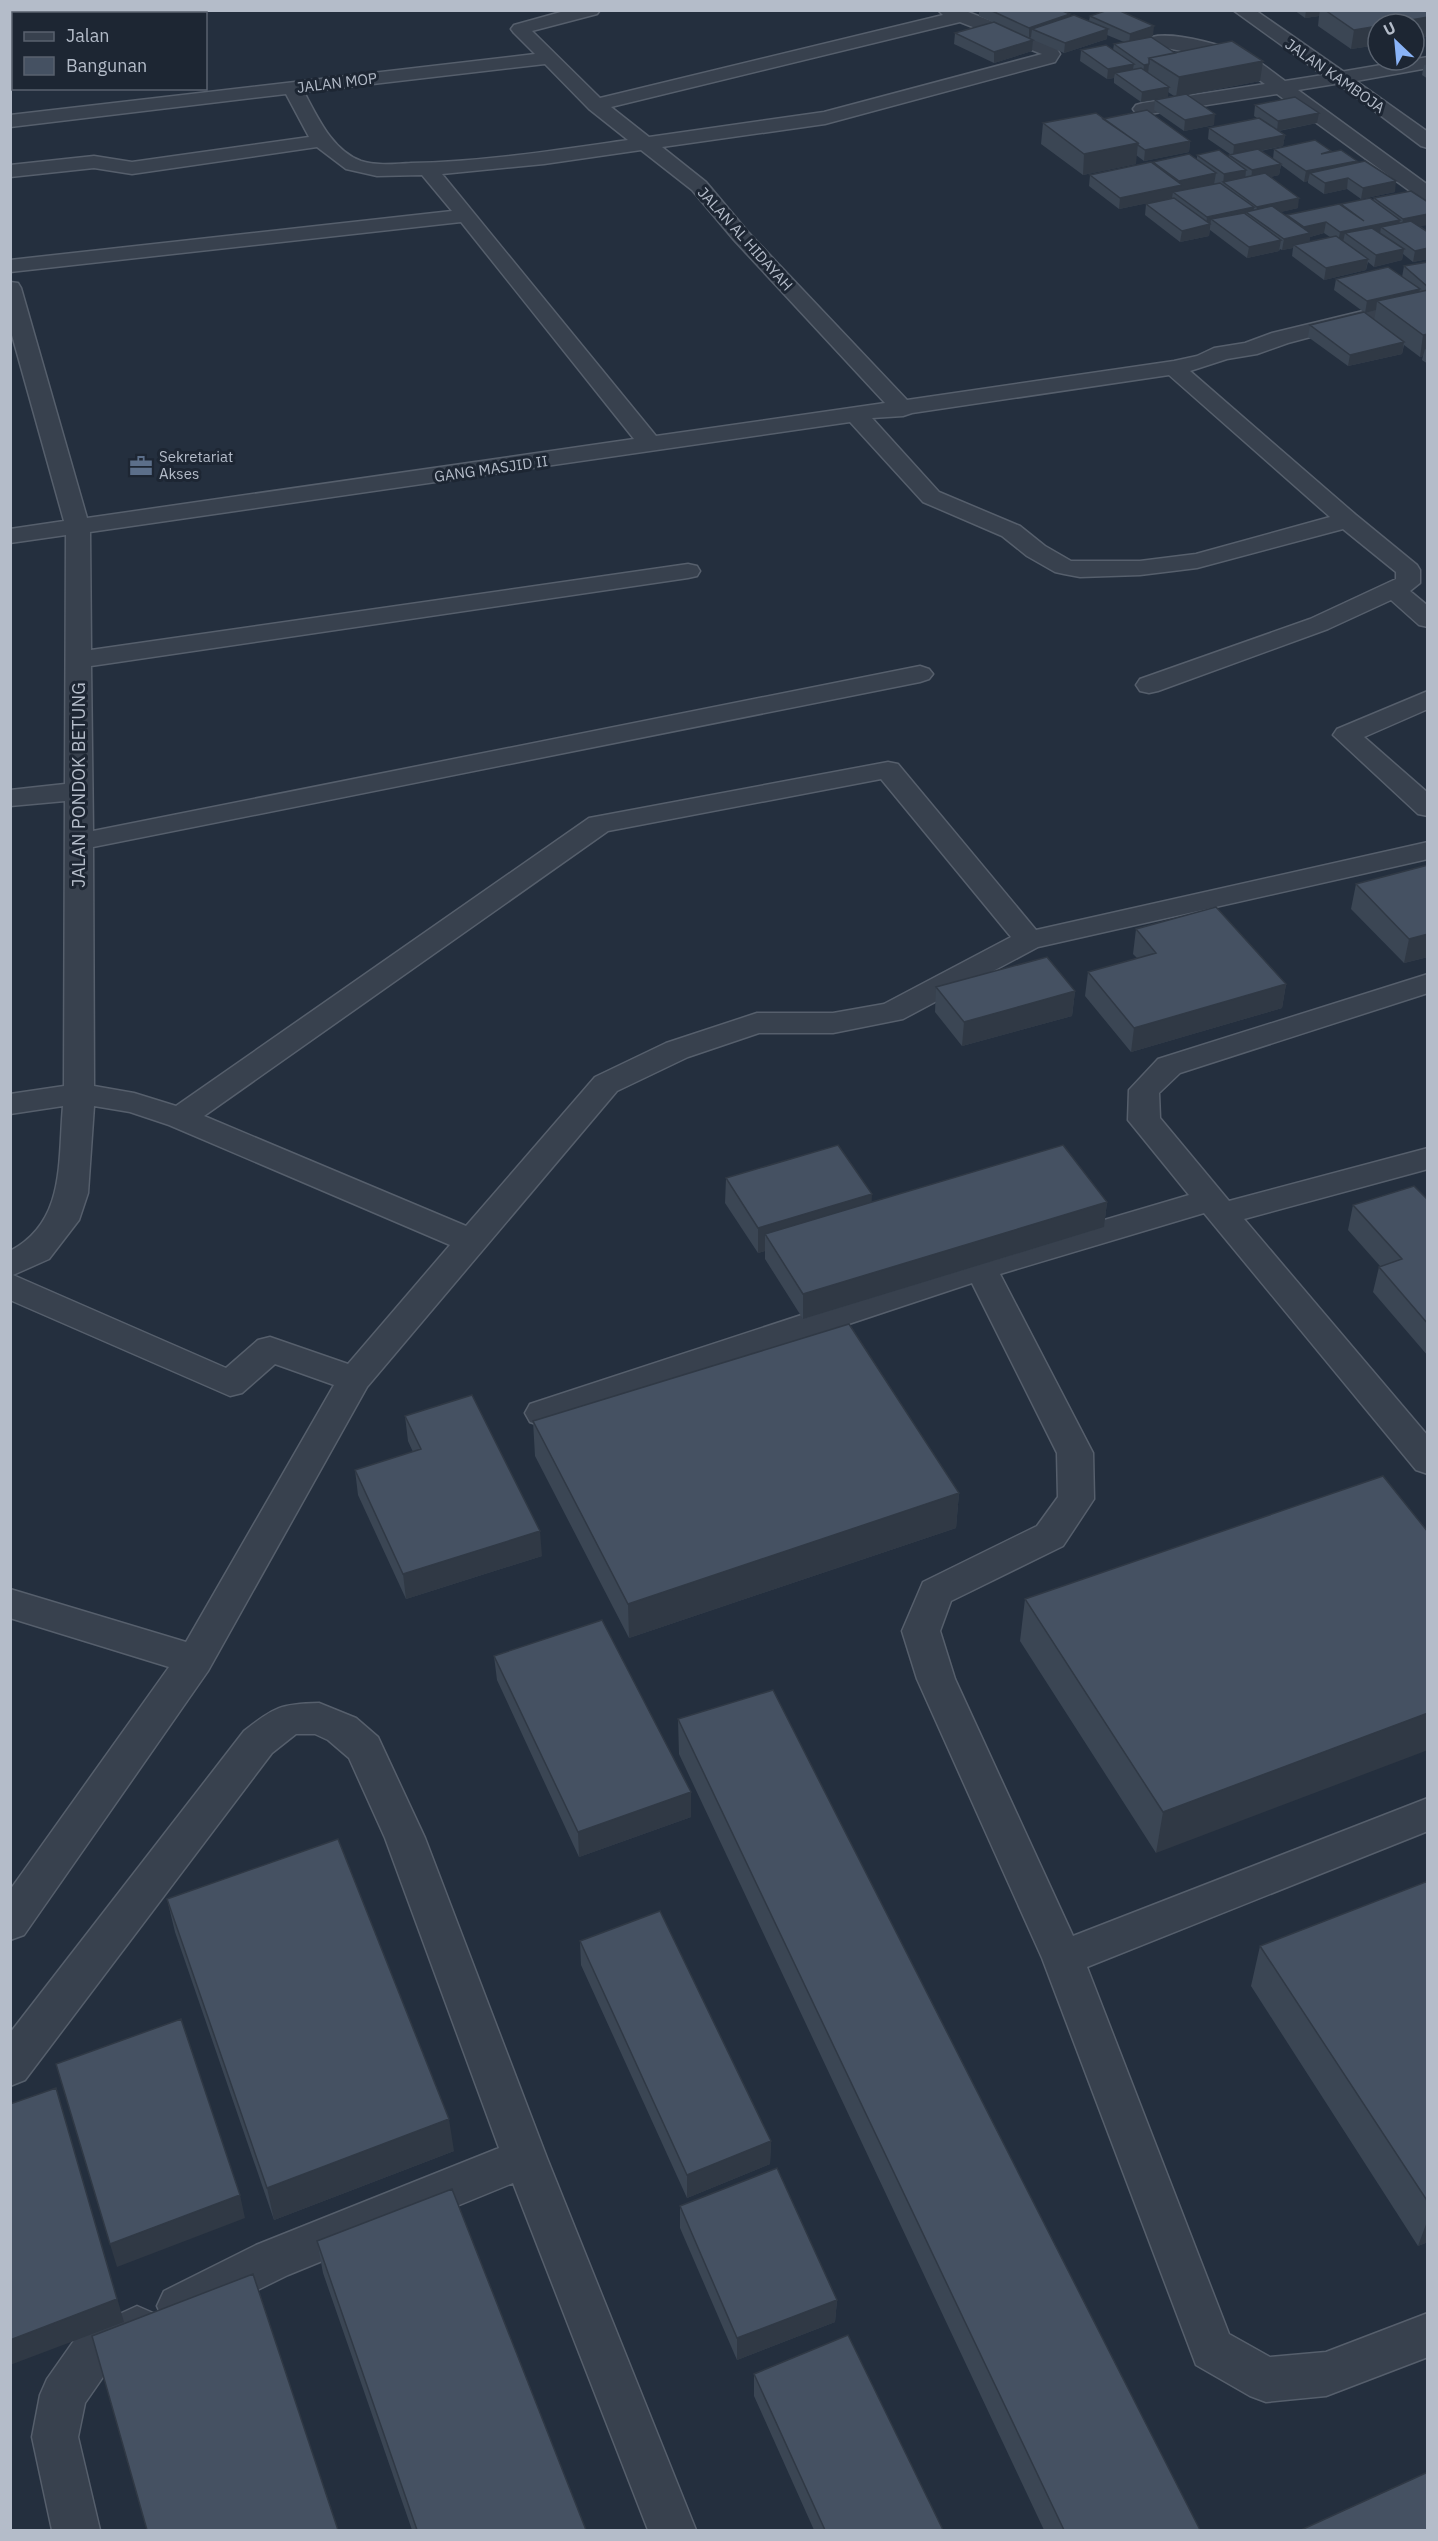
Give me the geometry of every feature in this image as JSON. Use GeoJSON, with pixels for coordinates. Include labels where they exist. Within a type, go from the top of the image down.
{"type":"FeatureCollection","features":[{"type":"Feature","properties":{"kind":"street"},"geometry":{"type":"LineString","coordinates":[[549,58],[520,30],[524,27],[591,10]]}},
{"type":"Feature","properties":{"kind":"street","name":"JALAN KAMBOJA"},"geometry":{"type":"LineString","coordinates":[[1242,10],[1428,142]]}},
{"type":"Feature","properties":{"kind":"street"},"geometry":{"type":"LineString","coordinates":[[292,88],[321,141],[353,165],[378,170],[428,169],[544,158],[825,118],[1048,58],[1051,54],[1048,50],[954,14],[596,105]]}},
{"type":"Feature","properties":{"kind":"street"},"geometry":{"type":"LineString","coordinates":[[1158,41],[1189,45],[1238,58],[1428,195]]}},
{"type":"Feature","properties":{"kind":"street","name":"JALAN MOP"},"geometry":{"type":"LineString","coordinates":[[10,121],[149,96],[292,88],[549,58]]}},
{"type":"Feature","properties":{"kind":"street","name":"JALAN AL HIDAYAH"},"geometry":{"type":"LineString","coordinates":[[549,58],[596,105],[699,186],[741,236],[903,409]]}},
{"type":"Feature","properties":{"kind":"street"},"geometry":{"type":"LineString","coordinates":[[1143,109],[1428,62]]}},
{"type":"Feature","properties":{"kind":"street"},"geometry":{"type":"LineString","coordinates":[[10,171],[94,162],[132,168],[321,141]]}},
{"type":"Feature","properties":{"kind":"street"},"geometry":{"type":"LineString","coordinates":[[428,169],[464,216],[595,373],[651,446]]}},
{"type":"Feature","properties":{"kind":"street"},"geometry":{"type":"LineString","coordinates":[[10,266],[464,216]]}},
{"type":"Feature","properties":{"kind":"street","name":"JALAN PONDOK BETUNG"},"geometry":{"type":"LineString","coordinates":[[10,288],[78,528],[79,660],[79,1094],[72,1193],[63,1220],[37,1251],[10,1265]]}},
{"type":"Feature","properties":{"kind":"street","name":"GANG MASJID II"},"geometry":{"type":"LineString","coordinates":[[10,536],[651,446],[1174,368],[1204,361],[1222,353],[1249,350],[1280,338],[1363,317],[1428,307]]}},
{"type":"Feature","properties":{"kind":"street"},"geometry":{"type":"LineString","coordinates":[[1149,685],[1319,624],[1407,583],[1408,570],[1347,520],[1174,368]]}},
{"type":"Feature","properties":{"kind":"street"},"geometry":{"type":"LineString","coordinates":[[857,416],[931,497],[1011,531],[1036,551],[1064,567],[1080,570],[1140,568],[1197,561],[1347,520]]}},
{"type":"Feature","properties":{"kind":"street"},"geometry":{"type":"LineString","coordinates":[[79,660],[688,571]]}},
{"type":"Feature","properties":{"kind":"street"},"geometry":{"type":"LineString","coordinates":[[1394,590],[1428,620]]}},
{"type":"Feature","properties":{"kind":"street"},"geometry":{"type":"LineString","coordinates":[[78,842],[920,674]]}},
{"type":"Feature","properties":{"kind":"street"},"geometry":{"type":"LineString","coordinates":[[1428,699],[1346,735],[1428,808]]}},
{"type":"Feature","properties":{"kind":"street"},"geometry":{"type":"LineString","coordinates":[[180,1118],[599,824],[888,770],[1029,940]]}},
{"type":"Feature","properties":{"kind":"street"},"geometry":{"type":"LineString","coordinates":[[10,798],[79,791]]}},
{"type":"Feature","properties":{"kind":"street"},"geometry":{"type":"LineString","coordinates":[[10,1923],[195,1660],[354,1379],[606,1084],[677,1050],[757,1023],[833,1023],[892,1012],[1029,940],[1428,850]]}},
{"type":"Feature","properties":{"kind":"street"},"geometry":{"type":"LineString","coordinates":[[1428,983],[1169,1066],[1144,1090],[1144,1120],[1428,1461]]}},
{"type":"Feature","properties":{"kind":"street"},"geometry":{"type":"LineString","coordinates":[[10,1104],[79,1094],[134,1103],[180,1118],[472,1241]]}},
{"type":"Feature","properties":{"kind":"street"},"geometry":{"type":"LineString","coordinates":[[542,1413],[981,1268],[1217,1207],[1428,1158]]}},
{"type":"Feature","properties":{"kind":"street"},"geometry":{"type":"LineString","coordinates":[[981,1268],[1075,1453],[1076,1499],[1050,1536],[936,1592],[921,1631],[936,1678],[1063,1958],[1212,2349],[1266,2380],[1326,2374],[1428,2335]]}},
{"type":"Feature","properties":{"kind":"street"},"geometry":{"type":"LineString","coordinates":[[10,1286],[230,1384],[270,1349],[354,1379]]}},
{"type":"Feature","properties":{"kind":"street"},"geometry":{"type":"LineString","coordinates":[[10,1603],[195,1660]]}},
{"type":"Feature","properties":{"kind":"street"},"geometry":{"type":"LineString","coordinates":[[10,2067],[258,1742],[288,1719],[319,1718],[342,1729],[364,1748],[405,1838],[525,2158],[672,2530]]}},
{"type":"Feature","properties":{"kind":"street"},"geometry":{"type":"LineString","coordinates":[[1063,1958],[1428,1814]]}},
{"type":"Feature","properties":{"kind":"street"},"geometry":{"type":"LineString","coordinates":[[76,2530],[55,2437],[63,2396],[96,2349],[273,2260],[525,2158]]}},
{"type":"Feature","properties":{"kind":"building"},"geometry":{"type":"Polygon","coordinates":[[[990,10],[1060,10],[1070,14],[1029,28],[990,10]]]}},
{"type":"Feature","properties":{"kind":"building"},"geometry":{"type":"Polygon","coordinates":[[[1108,10],[1118,10],[1154,26],[1130,34],[1090,16],[1108,10]]]}},
{"type":"Feature","properties":{"kind":"building"},"geometry":{"type":"Polygon","coordinates":[[[1325,10],[1428,10],[1428,17],[1426,17],[1426,12],[1366,12],[1366,28],[1354,30],[1325,10]]]}},
{"type":"Feature","properties":{"kind":"building"},"geometry":{"type":"Polygon","coordinates":[[[1074,15],[1108,29],[1065,43],[1032,29],[1074,15]]]}},
{"type":"Feature","properties":{"kind":"building"},"geometry":{"type":"Polygon","coordinates":[[[994,22],[1033,40],[994,52],[955,33],[994,22]]]}},
{"type":"Feature","properties":{"kind":"building"},"geometry":{"type":"Polygon","coordinates":[[[1151,37],[1175,53],[1149,58],[1149,64],[1144,65],[1114,44],[1151,37]]]}},
{"type":"Feature","properties":{"kind":"building"},"geometry":{"type":"Polygon","coordinates":[[[1232,41],[1263,61],[1179,77],[1149,58],[1232,41]]]}},
{"type":"Feature","properties":{"kind":"building"},"geometry":{"type":"Polygon","coordinates":[[[1106,45],[1134,64],[1108,69],[1081,50],[1106,45]]]}},
{"type":"Feature","properties":{"kind":"building"},"geometry":{"type":"Polygon","coordinates":[[[1141,68],[1169,87],[1142,92],[1115,73],[1141,68]]]}},
{"type":"Feature","properties":{"kind":"building"},"geometry":{"type":"Polygon","coordinates":[[[1186,94],[1215,114],[1185,120],[1155,100],[1186,94]]]}},
{"type":"Feature","properties":{"kind":"building"},"geometry":{"type":"Polygon","coordinates":[[[1295,97],[1319,113],[1278,121],[1255,105],[1295,97]]]}},
{"type":"Feature","properties":{"kind":"building"},"geometry":{"type":"Polygon","coordinates":[[[1147,110],[1190,141],[1145,150],[1103,119],[1147,110]]]}},
{"type":"Feature","properties":{"kind":"building"},"geometry":{"type":"Polygon","coordinates":[[[1096,113],[1138,143],[1084,154],[1043,123],[1096,113]]]}},
{"type":"Feature","properties":{"kind":"building"},"geometry":{"type":"Polygon","coordinates":[[[1259,118],[1285,135],[1234,145],[1209,128],[1259,118]]]}},
{"type":"Feature","properties":{"kind":"building"},"geometry":{"type":"Polygon","coordinates":[[[1315,140],[1331,151],[1321,154],[1341,150],[1357,161],[1306,171],[1274,149],[1315,140]]]}},
{"type":"Feature","properties":{"kind":"building"},"geometry":{"type":"Polygon","coordinates":[[[1258,149],[1281,164],[1252,170],[1229,155],[1258,149]]]}},
{"type":"Feature","properties":{"kind":"building"},"geometry":{"type":"Polygon","coordinates":[[[1219,150],[1246,170],[1224,174],[1197,155],[1219,150]]]}},
{"type":"Feature","properties":{"kind":"building"},"geometry":{"type":"Polygon","coordinates":[[[1189,154],[1216,173],[1179,181],[1153,162],[1189,154]]]}},
{"type":"Feature","properties":{"kind":"building"},"geometry":{"type":"Polygon","coordinates":[[[1365,161],[1396,181],[1363,188],[1348,178],[1325,183],[1310,173],[1365,161]]]}},
{"type":"Feature","properties":{"kind":"building"},"geometry":{"type":"Polygon","coordinates":[[[1151,162],[1182,185],[1120,198],[1090,175],[1151,162]]]}},
{"type":"Feature","properties":{"kind":"building"},"geometry":{"type":"Polygon","coordinates":[[[1265,173],[1299,198],[1257,207],[1223,182],[1265,173]]]}},
{"type":"Feature","properties":{"kind":"building"},"geometry":{"type":"Polygon","coordinates":[[[1220,183],[1254,207],[1207,217],[1173,192],[1220,183]]]}},
{"type":"Feature","properties":{"kind":"building"},"geometry":{"type":"Polygon","coordinates":[[[1411,191],[1428,202],[1428,214],[1403,219],[1374,198],[1411,191]]]}},
{"type":"Feature","properties":{"kind":"building"},"geometry":{"type":"Polygon","coordinates":[[[1174,198],[1210,224],[1182,231],[1146,204],[1174,198]]]}},
{"type":"Feature","properties":{"kind":"building"},"geometry":{"type":"Polygon","coordinates":[[[1370,198],[1400,220],[1340,232],[1326,222],[1304,227],[1287,215],[1339,204],[1364,221],[1341,204],[1370,198]]]}},
{"type":"Feature","properties":{"kind":"building"},"geometry":{"type":"Polygon","coordinates":[[[1272,206],[1310,233],[1284,239],[1246,212],[1272,206]]]}},
{"type":"Feature","properties":{"kind":"building"},"geometry":{"type":"Polygon","coordinates":[[[1244,213],[1281,240],[1249,247],[1211,219],[1244,213]]]}},
{"type":"Feature","properties":{"kind":"building"},"geometry":{"type":"Polygon","coordinates":[[[1411,221],[1428,232],[1428,248],[1415,251],[1381,227],[1411,221]]]}},
{"type":"Feature","properties":{"kind":"building"},"geometry":{"type":"Polygon","coordinates":[[[1372,228],[1404,249],[1376,255],[1345,233],[1372,228]]]}},
{"type":"Feature","properties":{"kind":"building"},"geometry":{"type":"Polygon","coordinates":[[[1336,236],[1368,259],[1326,268],[1294,245],[1336,236]]]}},
{"type":"Feature","properties":{"kind":"building"},"geometry":{"type":"Polygon","coordinates":[[[1428,262],[1428,287],[1404,266],[1428,262]]]}},
{"type":"Feature","properties":{"kind":"building"},"geometry":{"type":"Polygon","coordinates":[[[1388,267],[1420,289],[1367,301],[1336,279],[1388,267]]]}},
{"type":"Feature","properties":{"kind":"building"},"geometry":{"type":"Polygon","coordinates":[[[1428,290],[1428,334],[1423,335],[1377,301],[1428,290]]]}},
{"type":"Feature","properties":{"kind":"building"},"geometry":{"type":"Polygon","coordinates":[[[1364,312],[1404,342],[1350,355],[1310,325],[1364,312]]]}},
{"type":"Feature","properties":{"kind":"building"},"geometry":{"type":"Polygon","coordinates":[[[1428,865],[1428,934],[1409,939],[1356,884],[1428,865]]]}},
{"type":"Feature","properties":{"kind":"building"},"geometry":{"type":"Polygon","coordinates":[[[1216,907],[1286,984],[1134,1028],[1088,972],[1156,953],[1136,929],[1216,907]]]}},
{"type":"Feature","properties":{"kind":"building"},"geometry":{"type":"Polygon","coordinates":[[[1047,957],[1075,991],[964,1022],[936,987],[1047,957]]]}},
{"type":"Feature","properties":{"kind":"building"},"geometry":{"type":"Polygon","coordinates":[[[838,1145],[872,1194],[758,1228],[726,1178],[838,1145]]]}},
{"type":"Feature","properties":{"kind":"building"},"geometry":{"type":"Polygon","coordinates":[[[1063,1145],[1107,1202],[803,1294],[765,1234],[1063,1145]]]}},
{"type":"Feature","properties":{"kind":"building"},"geometry":{"type":"Polygon","coordinates":[[[1414,1186],[1428,1200],[1428,1324],[1379,1267],[1402,1259],[1353,1205],[1414,1186]]]}},
{"type":"Feature","properties":{"kind":"building"},"geometry":{"type":"Polygon","coordinates":[[[849,1324],[959,1493],[628,1604],[533,1421],[849,1324]]]}},
{"type":"Feature","properties":{"kind":"building"},"geometry":{"type":"Polygon","coordinates":[[[472,1395],[540,1531],[403,1574],[355,1470],[421,1449],[405,1416],[472,1395]]]}},
{"type":"Feature","properties":{"kind":"building"},"geometry":{"type":"Polygon","coordinates":[[[1383,1476],[1428,1532],[1428,1713],[1163,1812],[1025,1599],[1383,1476]]]}},
{"type":"Feature","properties":{"kind":"building"},"geometry":{"type":"Polygon","coordinates":[[[602,1620],[691,1792],[578,1832],[494,1656],[602,1620]]]}},
{"type":"Feature","properties":{"kind":"building"},"geometry":{"type":"Polygon","coordinates":[[[773,1690],[1200,2530],[1064,2530],[678,1719],[773,1690]]]}},
{"type":"Feature","properties":{"kind":"building"},"geometry":{"type":"Polygon","coordinates":[[[338,1839],[449,2119],[267,2188],[167,1899],[338,1839]]]}},
{"type":"Feature","properties":{"kind":"building"},"geometry":{"type":"Polygon","coordinates":[[[1428,1881],[1428,2202],[1260,1946],[1428,1881]]]}},
{"type":"Feature","properties":{"kind":"building"},"geometry":{"type":"Polygon","coordinates":[[[660,1911],[771,2141],[687,2175],[580,1941],[660,1911]]]}},
{"type":"Feature","properties":{"kind":"building"},"geometry":{"type":"Polygon","coordinates":[[[181,2019],[240,2195],[110,2244],[56,2064],[181,2019]]]}},
{"type":"Feature","properties":{"kind":"building"},"geometry":{"type":"Polygon","coordinates":[[[56,2088],[117,2299],[10,2340],[10,2104],[56,2088]]]}},
{"type":"Feature","properties":{"kind":"building"},"geometry":{"type":"Polygon","coordinates":[[[777,2168],[837,2300],[737,2338],[680,2206],[777,2168]]]}},
{"type":"Feature","properties":{"kind":"building"},"geometry":{"type":"Polygon","coordinates":[[[452,2189],[586,2530],[417,2530],[317,2241],[452,2189]]]}},
{"type":"Feature","properties":{"kind":"building"},"geometry":{"type":"Polygon","coordinates":[[[253,2274],[338,2530],[147,2530],[92,2336],[253,2274]]]}},
{"type":"Feature","properties":{"kind":"building"},"geometry":{"type":"Polygon","coordinates":[[[848,2335],[943,2530],[825,2530],[754,2374],[848,2335]]]}},
{"type":"Feature","properties":{"kind":"building"},"geometry":{"type":"Polygon","coordinates":[[[1428,2472],[1428,2530],[1301,2530],[1428,2472]]]}},
{"type":"Feature","properties":{"kind":"place","name":"Sekretariat Akses"},"geometry":{"type":"Point","coordinates":[141,466]}}]}
